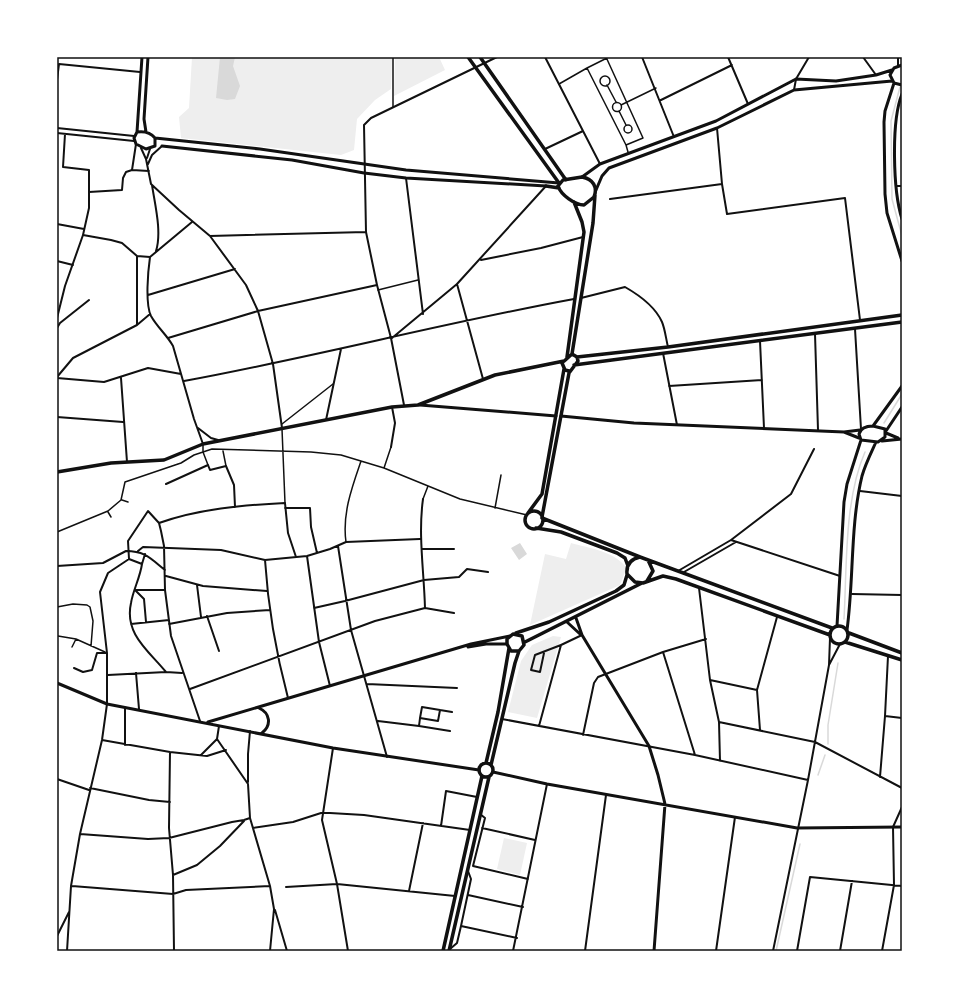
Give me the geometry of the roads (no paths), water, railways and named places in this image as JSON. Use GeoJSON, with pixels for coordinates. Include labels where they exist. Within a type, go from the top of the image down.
{"type":"FeatureCollection","features":[{"type":"Feature","properties":{"kind":"main road"},"geometry":{"type":"LineString","coordinates":[[142,57],[137,132],[134,136],[135,143],[141,148],[150,149],[154,146],[155,138]]}},
{"type":"Feature","properties":{"kind":"main road"},"geometry":{"type":"LineString","coordinates":[[146,132],[144,119],[148,57]]}},
{"type":"Feature","properties":{"kind":"main road"},"geometry":{"type":"LineString","coordinates":[[468,57],[559,183],[559,188]]}},
{"type":"Feature","properties":{"kind":"main road"},"geometry":{"type":"LineString","coordinates":[[480,57],[485,62],[566,180]]}},
{"type":"Feature","properties":{"kind":"main road"},"geometry":{"type":"LineString","coordinates":[[137,132],[146,132],[155,138],[260,149],[364,166],[559,183],[582,177],[600,164],[628,152],[716,121],[796,79],[836,81],[876,75],[892,70],[900,65]]}},
{"type":"Feature","properties":{"kind":"main road"},"geometry":{"type":"LineString","coordinates":[[892,70],[890,75],[893,82],[885,111],[884,122],[884,194],[887,213],[902,262]]}},
{"type":"Feature","properties":{"kind":"main road"},"geometry":{"type":"LineString","coordinates":[[418,405],[483,379],[564,361],[572,354],[593,223],[595,195],[602,176],[609,168],[716,128],[794,90],[893,82],[902,85]]}},
{"type":"Feature","properties":{"kind":"main road"},"geometry":{"type":"LineString","coordinates":[[902,94],[896,113],[896,186],[897,203],[902,219]]}},
{"type":"Feature","properties":{"kind":"main road"},"geometry":{"type":"LineString","coordinates":[[162,146],[292,160],[364,173],[406,178],[546,186],[559,188],[574,202],[580,205],[588,203],[595,195]]}},
{"type":"Feature","properties":{"kind":"main road"},"geometry":{"type":"LineString","coordinates":[[582,177],[591,180],[596,190]]}},
{"type":"Feature","properties":{"kind":"main road"},"geometry":{"type":"LineString","coordinates":[[567,358],[583,237],[582,222],[574,202]]}},
{"type":"Feature","properties":{"kind":"main road"},"geometry":{"type":"LineString","coordinates":[[572,354],[577,357],[902,315]]}},
{"type":"Feature","properties":{"kind":"main road"},"geometry":{"type":"LineString","coordinates":[[574,365],[902,322]]}},
{"type":"Feature","properties":{"kind":"main road"},"geometry":{"type":"LineString","coordinates":[[536,528],[541,525],[569,370],[578,361],[577,357]]}},
{"type":"Feature","properties":{"kind":"main road"},"geometry":{"type":"LineString","coordinates":[[564,361],[562,363],[564,369],[542,494],[528,514],[526,524],[529,528],[561,532],[617,553],[625,558],[632,580],[644,582]]}},
{"type":"Feature","properties":{"kind":"main road"},"geometry":{"type":"LineString","coordinates":[[564,369],[569,370]]}},
{"type":"Feature","properties":{"kind":"main road"},"geometry":{"type":"LineString","coordinates":[[873,426],[902,386]]}},
{"type":"Feature","properties":{"kind":"main road"},"geometry":{"type":"LineString","coordinates":[[57,472],[80,467],[164,460],[203,444],[218,440],[281,426],[326,420],[404,405],[556,416]]}},
{"type":"Feature","properties":{"kind":"main road"},"geometry":{"type":"LineString","coordinates":[[882,440],[902,407]]}},
{"type":"Feature","properties":{"kind":"main road"},"geometry":{"type":"LineString","coordinates":[[561,416],[677,425],[844,432],[861,430],[865,426],[873,426],[883,428],[886,432],[901,439]]}},
{"type":"Feature","properties":{"kind":"main road"},"geometry":{"type":"LineString","coordinates":[[837,626],[847,484],[860,439],[861,430]]}},
{"type":"Feature","properties":{"kind":"main road"},"geometry":{"type":"LineString","coordinates":[[844,432],[860,439],[876,442],[882,440],[901,439]]}},
{"type":"Feature","properties":{"kind":"main road"},"geometry":{"type":"LineString","coordinates":[[488,764],[502,718],[515,664],[519,651],[525,642],[576,618],[644,582],[663,576],[699,586],[830,636],[834,643],[840,644],[845,642],[848,638],[859,491],[862,475],[876,442]]}},
{"type":"Feature","properties":{"kind":"main road"},"geometry":{"type":"LineString","coordinates":[[528,514],[536,512],[542,517],[640,557],[832,628],[843,626],[848,631],[902,652]]}},
{"type":"Feature","properties":{"kind":"main road"},"geometry":{"type":"LineString","coordinates":[[206,722],[259,708],[462,648],[510,636],[569,613],[616,591],[624,585],[627,580],[627,568],[633,560],[640,557]]}},
{"type":"Feature","properties":{"kind":"main road"},"geometry":{"type":"LineString","coordinates":[[644,582],[653,571],[648,560]]}},
{"type":"Feature","properties":{"kind":"main road"},"geometry":{"type":"LineString","coordinates":[[576,618],[582,635],[649,746],[665,804],[654,951]]}},
{"type":"Feature","properties":{"kind":"main road"},"geometry":{"type":"LineString","coordinates":[[567,622],[582,635]]}},
{"type":"Feature","properties":{"kind":"main road"},"geometry":{"type":"LineString","coordinates":[[830,636],[832,628]]}},
{"type":"Feature","properties":{"kind":"main road"},"geometry":{"type":"LineString","coordinates":[[516,633],[522,636],[525,642]]}},
{"type":"Feature","properties":{"kind":"main road"},"geometry":{"type":"LineString","coordinates":[[510,636],[501,697],[488,764],[493,772],[606,795],[797,828],[902,827]]}},
{"type":"Feature","properties":{"kind":"main road"},"geometry":{"type":"LineString","coordinates":[[845,642],[902,660]]}},
{"type":"Feature","properties":{"kind":"main road"},"geometry":{"type":"LineString","coordinates":[[462,648],[486,644],[508,646],[514,651],[519,651]]}},
{"type":"Feature","properties":{"kind":"main road"},"geometry":{"type":"LineString","coordinates":[[57,684],[108,704],[139,708],[333,748],[479,770]]}},
{"type":"Feature","properties":{"kind":"main road"},"geometry":{"type":"LineString","coordinates":[[259,708],[265,712],[269,718],[268,726],[262,733]]}},
{"type":"Feature","properties":{"kind":"main road"},"geometry":{"type":"LineString","coordinates":[[219,725],[226,717]]}},
{"type":"Feature","properties":{"kind":"main road"},"geometry":{"type":"LineString","coordinates":[[479,770],[480,766],[488,764]]}},
{"type":"Feature","properties":{"kind":"main road"},"geometry":{"type":"LineString","coordinates":[[443,951],[482,776],[479,770]]}},
{"type":"Feature","properties":{"kind":"main road"},"geometry":{"type":"LineString","coordinates":[[449,950],[488,777],[493,772]]}},
{"type":"Feature","properties":{"kind":"main road"},"geometry":{"type":"LineString","coordinates":[[482,776],[488,777]]}},
{"type":"Feature","properties":{"kind":"street"},"geometry":{"type":"LineString","coordinates":[[393,57],[393,107]]}},
{"type":"Feature","properties":{"kind":"street"},"geometry":{"type":"LineString","coordinates":[[404,405],[391,338],[378,290],[366,232],[364,125],[371,118],[497,57]]}},
{"type":"Feature","properties":{"kind":"street"},"geometry":{"type":"LineString","coordinates":[[546,57],[600,164]]}},
{"type":"Feature","properties":{"kind":"street"},"geometry":{"type":"LineString","coordinates":[[642,57],[661,100],[674,137]]}},
{"type":"Feature","properties":{"kind":"street"},"geometry":{"type":"LineString","coordinates":[[728,57],[748,104]]}},
{"type":"Feature","properties":{"kind":"street"},"geometry":{"type":"LineString","coordinates":[[794,90],[796,79],[809,57]]}},
{"type":"Feature","properties":{"kind":"street"},"geometry":{"type":"LineString","coordinates":[[863,57],[876,75]]}},
{"type":"Feature","properties":{"kind":"street"},"geometry":{"type":"LineString","coordinates":[[898,57],[900,65]]}},
{"type":"Feature","properties":{"kind":"street"},"geometry":{"type":"LineString","coordinates":[[559,84],[606,58],[643,138],[626,145]]}},
{"type":"Feature","properties":{"kind":"street"},"geometry":{"type":"LineString","coordinates":[[57,80],[59,64],[140,72]]}},
{"type":"Feature","properties":{"kind":"street"},"geometry":{"type":"LineString","coordinates":[[661,100],[732,65]]}},
{"type":"Feature","properties":{"kind":"street"},"geometry":{"type":"LineString","coordinates":[[587,68],[626,145],[628,152]]}},
{"type":"Feature","properties":{"kind":"street"},"geometry":{"type":"LineString","coordinates":[[601,83],[600,78],[603,76],[606,76],[610,80]]}},
{"type":"Feature","properties":{"kind":"street"},"geometry":{"type":"LineString","coordinates":[[607,85],[610,80],[616,79]]}},
{"type":"Feature","properties":{"kind":"street"},"geometry":{"type":"LineString","coordinates":[[596,86],[601,83]]}},
{"type":"Feature","properties":{"kind":"street"},"geometry":{"type":"LineString","coordinates":[[601,83],[604,86],[607,85]]}},
{"type":"Feature","properties":{"kind":"street"},"geometry":{"type":"LineString","coordinates":[[607,85],[616,102],[621,105]]}},
{"type":"Feature","properties":{"kind":"street"},"geometry":{"type":"LineString","coordinates":[[619,111],[621,109],[621,105],[656,88]]}},
{"type":"Feature","properties":{"kind":"street"},"geometry":{"type":"LineString","coordinates":[[608,110],[613,108],[616,102]]}},
{"type":"Feature","properties":{"kind":"street"},"geometry":{"type":"LineString","coordinates":[[613,108],[619,111],[626,125],[631,127]]}},
{"type":"Feature","properties":{"kind":"street"},"geometry":{"type":"LineString","coordinates":[[619,132],[624,130],[629,132],[631,127],[636,124]]}},
{"type":"Feature","properties":{"kind":"street"},"geometry":{"type":"LineString","coordinates":[[624,130],[626,125]]}},
{"type":"Feature","properties":{"kind":"street"},"geometry":{"type":"LineString","coordinates":[[57,128],[134,136]]}},
{"type":"Feature","properties":{"kind":"street"},"geometry":{"type":"LineString","coordinates":[[716,128],[727,214],[845,198],[860,320]]}},
{"type":"Feature","properties":{"kind":"street"},"geometry":{"type":"LineString","coordinates":[[545,149],[583,131]]}},
{"type":"Feature","properties":{"kind":"street"},"geometry":{"type":"LineString","coordinates":[[57,134],[135,143],[132,170]]}},
{"type":"Feature","properties":{"kind":"street"},"geometry":{"type":"LineString","coordinates":[[57,318],[65,286],[83,235],[89,208],[89,170],[63,167],[65,134]]}},
{"type":"Feature","properties":{"kind":"street"},"geometry":{"type":"LineString","coordinates":[[154,146],[162,146]]}},
{"type":"Feature","properties":{"kind":"street"},"geometry":{"type":"LineString","coordinates":[[148,165],[152,156],[162,146]]}},
{"type":"Feature","properties":{"kind":"street"},"geometry":{"type":"LineString","coordinates":[[141,148],[148,165],[152,184],[158,232],[158,244],[155,253]]}},
{"type":"Feature","properties":{"kind":"street"},"geometry":{"type":"LineString","coordinates":[[146,159],[150,149]]}},
{"type":"Feature","properties":{"kind":"street"},"geometry":{"type":"LineString","coordinates":[[89,192],[122,190],[123,178],[126,172],[132,170],[149,171]]}},
{"type":"Feature","properties":{"kind":"street"},"geometry":{"type":"LineString","coordinates":[[406,178],[423,314]]}},
{"type":"Feature","properties":{"kind":"street"},"geometry":{"type":"LineString","coordinates":[[152,184],[192,222],[210,236],[246,285],[258,311],[273,364],[281,426],[285,508],[288,533],[296,557]]}},
{"type":"Feature","properties":{"kind":"street"},"geometry":{"type":"LineString","coordinates":[[610,199],[722,184]]}},
{"type":"Feature","properties":{"kind":"street"},"geometry":{"type":"LineString","coordinates":[[391,338],[423,314],[457,284],[481,260],[546,186]]}},
{"type":"Feature","properties":{"kind":"street"},"geometry":{"type":"LineString","coordinates":[[896,186],[902,186]]}},
{"type":"Feature","properties":{"kind":"street"},"geometry":{"type":"LineString","coordinates":[[83,235],[122,243],[137,256],[150,257],[192,222]]}},
{"type":"Feature","properties":{"kind":"street"},"geometry":{"type":"LineString","coordinates":[[57,224],[84,229]]}},
{"type":"Feature","properties":{"kind":"street"},"geometry":{"type":"LineString","coordinates":[[210,236],[366,232]]}},
{"type":"Feature","properties":{"kind":"street"},"geometry":{"type":"LineString","coordinates":[[481,260],[583,237]]}},
{"type":"Feature","properties":{"kind":"street"},"geometry":{"type":"LineString","coordinates":[[137,256],[137,325]]}},
{"type":"Feature","properties":{"kind":"street"},"geometry":{"type":"LineString","coordinates":[[150,257],[148,296],[150,314],[168,338],[184,381],[203,444],[203,452],[210,470],[226,466]]}},
{"type":"Feature","properties":{"kind":"street"},"geometry":{"type":"LineString","coordinates":[[57,261],[73,265]]}},
{"type":"Feature","properties":{"kind":"street"},"geometry":{"type":"LineString","coordinates":[[148,296],[235,269]]}},
{"type":"Feature","properties":{"kind":"street"},"geometry":{"type":"LineString","coordinates":[[378,290],[418,280]]}},
{"type":"Feature","properties":{"kind":"street"},"geometry":{"type":"LineString","coordinates":[[457,284],[483,379]]}},
{"type":"Feature","properties":{"kind":"street"},"geometry":{"type":"LineString","coordinates":[[168,338],[258,311],[377,285]]}},
{"type":"Feature","properties":{"kind":"street"},"geometry":{"type":"LineString","coordinates":[[582,298],[625,287],[638,295],[654,310],[662,322],[668,346]]}},
{"type":"Feature","properties":{"kind":"street"},"geometry":{"type":"LineString","coordinates":[[184,381],[273,364],[575,299]]}},
{"type":"Feature","properties":{"kind":"street"},"geometry":{"type":"LineString","coordinates":[[57,328],[89,300]]}},
{"type":"Feature","properties":{"kind":"street"},"geometry":{"type":"LineString","coordinates":[[57,378],[73,358],[137,325],[150,314]]}},
{"type":"Feature","properties":{"kind":"street"},"geometry":{"type":"LineString","coordinates":[[855,329],[861,430]]}},
{"type":"Feature","properties":{"kind":"street"},"geometry":{"type":"LineString","coordinates":[[815,333],[818,430]]}},
{"type":"Feature","properties":{"kind":"street"},"geometry":{"type":"LineString","coordinates":[[760,341],[764,428]]}},
{"type":"Feature","properties":{"kind":"street"},"geometry":{"type":"LineString","coordinates":[[326,420],[341,349]]}},
{"type":"Feature","properties":{"kind":"street"},"geometry":{"type":"LineString","coordinates":[[663,354],[677,425]]}},
{"type":"Feature","properties":{"kind":"street"},"geometry":{"type":"LineString","coordinates":[[57,378],[104,382],[148,368],[181,374]]}},
{"type":"Feature","properties":{"kind":"street"},"geometry":{"type":"LineString","coordinates":[[120,378],[127,463]]}},
{"type":"Feature","properties":{"kind":"street"},"geometry":{"type":"LineString","coordinates":[[669,386],[762,380]]}},
{"type":"Feature","properties":{"kind":"street"},"geometry":{"type":"LineString","coordinates":[[281,426],[334,383]]}},
{"type":"Feature","properties":{"kind":"street"},"geometry":{"type":"LineString","coordinates":[[384,468],[391,447],[395,423],[392,407]]}},
{"type":"Feature","properties":{"kind":"street"},"geometry":{"type":"LineString","coordinates":[[57,417],[123,422]]}},
{"type":"Feature","properties":{"kind":"street"},"geometry":{"type":"LineString","coordinates":[[198,428],[211,438],[218,440]]}},
{"type":"Feature","properties":{"kind":"street"},"geometry":{"type":"LineString","coordinates":[[57,532],[108,511],[121,500],[126,482],[181,463],[212,449],[282,451],[341,455],[384,468],[460,499],[528,514]]}},
{"type":"Feature","properties":{"kind":"street"},"geometry":{"type":"LineString","coordinates":[[678,571],[731,540],[791,494],[814,449]]}},
{"type":"Feature","properties":{"kind":"street"},"geometry":{"type":"LineString","coordinates":[[223,450],[226,466],[234,484],[235,507]]}},
{"type":"Feature","properties":{"kind":"street"},"geometry":{"type":"LineString","coordinates":[[346,542],[344,531],[349,498],[362,461]]}},
{"type":"Feature","properties":{"kind":"street"},"geometry":{"type":"LineString","coordinates":[[166,484],[208,465]]}},
{"type":"Feature","properties":{"kind":"street"},"geometry":{"type":"LineString","coordinates":[[496,508],[500,475]]}},
{"type":"Feature","properties":{"kind":"street"},"geometry":{"type":"LineString","coordinates":[[425,608],[420,522],[423,499],[428,486]]}},
{"type":"Feature","properties":{"kind":"street"},"geometry":{"type":"LineString","coordinates":[[859,491],[902,496]]}},
{"type":"Feature","properties":{"kind":"street"},"geometry":{"type":"LineString","coordinates":[[121,500],[128,502]]}},
{"type":"Feature","properties":{"kind":"street"},"geometry":{"type":"LineString","coordinates":[[159,523],[178,517],[235,507],[285,503]]}},
{"type":"Feature","properties":{"kind":"street"},"geometry":{"type":"LineString","coordinates":[[285,508],[310,508],[311,526],[317,553]]}},
{"type":"Feature","properties":{"kind":"street"},"geometry":{"type":"LineString","coordinates":[[108,511],[111,517]]}},
{"type":"Feature","properties":{"kind":"street"},"geometry":{"type":"LineString","coordinates":[[67,951],[71,886],[80,834],[102,740],[108,704],[108,674],[100,592],[108,573],[129,559],[130,551],[128,540],[148,511],[159,523],[164,546],[166,576],[165,590],[169,624],[182,673],[190,689],[200,721]]}},
{"type":"Feature","properties":{"kind":"street"},"geometry":{"type":"LineString","coordinates":[[138,552],[143,547],[164,546],[221,550],[265,560],[307,556],[346,542],[420,539]]}},
{"type":"Feature","properties":{"kind":"street"},"geometry":{"type":"LineString","coordinates":[[731,540],[840,576]]}},
{"type":"Feature","properties":{"kind":"street"},"geometry":{"type":"LineString","coordinates":[[683,573],[736,542]]}},
{"type":"Feature","properties":{"kind":"street"},"geometry":{"type":"LineString","coordinates":[[338,546],[345,602],[351,630],[387,757]]}},
{"type":"Feature","properties":{"kind":"street"},"geometry":{"type":"LineString","coordinates":[[422,549],[454,549]]}},
{"type":"Feature","properties":{"kind":"street"},"geometry":{"type":"LineString","coordinates":[[57,566],[103,563],[126,551],[130,551],[145,554],[165,570]]}},
{"type":"Feature","properties":{"kind":"street"},"geometry":{"type":"LineString","coordinates":[[145,554],[129,614],[130,624],[137,638],[166,672]]}},
{"type":"Feature","properties":{"kind":"street"},"geometry":{"type":"LineString","coordinates":[[307,556],[319,642],[330,687]]}},
{"type":"Feature","properties":{"kind":"street"},"geometry":{"type":"LineString","coordinates":[[129,559],[142,564]]}},
{"type":"Feature","properties":{"kind":"street"},"geometry":{"type":"LineString","coordinates":[[265,560],[267,591],[277,656],[288,699]]}},
{"type":"Feature","properties":{"kind":"street"},"geometry":{"type":"LineString","coordinates":[[314,608],[345,602],[424,580],[459,577],[467,569],[488,572]]}},
{"type":"Feature","properties":{"kind":"street"},"geometry":{"type":"LineString","coordinates":[[166,576],[203,586],[267,591]]}},
{"type":"Feature","properties":{"kind":"street"},"geometry":{"type":"LineString","coordinates":[[197,584],[201,617]]}},
{"type":"Feature","properties":{"kind":"street"},"geometry":{"type":"LineString","coordinates":[[699,586],[710,680],[719,722],[720,761]]}},
{"type":"Feature","properties":{"kind":"street"},"geometry":{"type":"LineString","coordinates":[[135,590],[165,590]]}},
{"type":"Feature","properties":{"kind":"street"},"geometry":{"type":"LineString","coordinates":[[135,590],[144,599],[146,622]]}},
{"type":"Feature","properties":{"kind":"street"},"geometry":{"type":"LineString","coordinates":[[852,594],[902,595]]}},
{"type":"Feature","properties":{"kind":"street"},"geometry":{"type":"LineString","coordinates":[[57,607],[74,604],[87,605],[90,608],[93,621],[91,646]]}},
{"type":"Feature","properties":{"kind":"street"},"geometry":{"type":"LineString","coordinates":[[190,689],[351,630],[425,608],[454,613]]}},
{"type":"Feature","properties":{"kind":"street"},"geometry":{"type":"LineString","coordinates":[[169,624],[207,616],[270,610]]}},
{"type":"Feature","properties":{"kind":"street"},"geometry":{"type":"LineString","coordinates":[[760,730],[757,690],[778,615]]}},
{"type":"Feature","properties":{"kind":"street"},"geometry":{"type":"LineString","coordinates":[[207,616],[219,651]]}},
{"type":"Feature","properties":{"kind":"street"},"geometry":{"type":"LineString","coordinates":[[130,624],[169,620]]}},
{"type":"Feature","properties":{"kind":"street"},"geometry":{"type":"LineString","coordinates":[[544,653],[540,672],[531,670],[535,655],[544,653],[582,635]]}},
{"type":"Feature","properties":{"kind":"street"},"geometry":{"type":"LineString","coordinates":[[58,636],[76,639],[106,652]]}},
{"type":"Feature","properties":{"kind":"street"},"geometry":{"type":"LineString","coordinates":[[773,951],[808,780],[829,665],[830,636]]}},
{"type":"Feature","properties":{"kind":"street"},"geometry":{"type":"LineString","coordinates":[[72,647],[76,639]]}},
{"type":"Feature","properties":{"kind":"street"},"geometry":{"type":"LineString","coordinates":[[583,735],[594,682],[598,677],[663,652],[706,639]]}},
{"type":"Feature","properties":{"kind":"street"},"geometry":{"type":"LineString","coordinates":[[829,665],[840,644]]}},
{"type":"Feature","properties":{"kind":"street"},"geometry":{"type":"LineString","coordinates":[[539,726],[561,645]]}},
{"type":"Feature","properties":{"kind":"street"},"geometry":{"type":"LineString","coordinates":[[74,668],[83,672],[92,670],[97,653],[106,652]]}},
{"type":"Feature","properties":{"kind":"street"},"geometry":{"type":"LineString","coordinates":[[663,652],[695,755]]}},
{"type":"Feature","properties":{"kind":"street"},"geometry":{"type":"LineString","coordinates":[[880,777],[888,655]]}},
{"type":"Feature","properties":{"kind":"street"},"geometry":{"type":"LineString","coordinates":[[108,674],[166,672],[182,673]]}},
{"type":"Feature","properties":{"kind":"street"},"geometry":{"type":"LineString","coordinates":[[136,673],[139,708]]}},
{"type":"Feature","properties":{"kind":"street"},"geometry":{"type":"LineString","coordinates":[[710,680],[757,690]]}},
{"type":"Feature","properties":{"kind":"street"},"geometry":{"type":"LineString","coordinates":[[367,684],[457,688]]}},
{"type":"Feature","properties":{"kind":"street"},"geometry":{"type":"LineString","coordinates":[[125,707],[125,745]]}},
{"type":"Feature","properties":{"kind":"street"},"geometry":{"type":"LineString","coordinates":[[419,726],[422,707],[452,712]]}},
{"type":"Feature","properties":{"kind":"street"},"geometry":{"type":"LineString","coordinates":[[420,718],[438,721],[440,710]]}},
{"type":"Feature","properties":{"kind":"street"},"geometry":{"type":"LineString","coordinates":[[884,716],[902,718]]}},
{"type":"Feature","properties":{"kind":"street"},"geometry":{"type":"LineString","coordinates":[[502,718],[583,735],[695,755],[808,780]]}},
{"type":"Feature","properties":{"kind":"street"},"geometry":{"type":"LineString","coordinates":[[378,721],[450,731]]}},
{"type":"Feature","properties":{"kind":"street"},"geometry":{"type":"LineString","coordinates":[[719,722],[815,742],[902,788]]}},
{"type":"Feature","properties":{"kind":"street"},"geometry":{"type":"LineString","coordinates":[[201,755],[217,739],[219,725]]}},
{"type":"Feature","properties":{"kind":"street"},"geometry":{"type":"LineString","coordinates":[[250,732],[248,754],[250,818],[270,886],[274,909],[287,951]]}},
{"type":"Feature","properties":{"kind":"street"},"geometry":{"type":"LineString","coordinates":[[217,739],[248,784]]}},
{"type":"Feature","properties":{"kind":"street"},"geometry":{"type":"LineString","coordinates":[[102,740],[170,752],[207,756],[226,750]]}},
{"type":"Feature","properties":{"kind":"street"},"geometry":{"type":"LineString","coordinates":[[333,748],[321,813],[337,884],[348,951]]}},
{"type":"Feature","properties":{"kind":"street"},"geometry":{"type":"LineString","coordinates":[[170,752],[169,838],[173,875],[174,951]]}},
{"type":"Feature","properties":{"kind":"street"},"geometry":{"type":"LineString","coordinates":[[57,779],[90,789],[149,800],[170,802]]}},
{"type":"Feature","properties":{"kind":"street"},"geometry":{"type":"LineString","coordinates":[[514,951],[547,784]]}},
{"type":"Feature","properties":{"kind":"street"},"geometry":{"type":"LineString","coordinates":[[441,826],[446,791],[477,797]]}},
{"type":"Feature","properties":{"kind":"street"},"geometry":{"type":"LineString","coordinates":[[585,951],[606,795]]}},
{"type":"Feature","properties":{"kind":"street"},"geometry":{"type":"LineString","coordinates":[[882,951],[894,885],[893,827],[902,807]]}},
{"type":"Feature","properties":{"kind":"street"},"geometry":{"type":"LineString","coordinates":[[253,828],[293,822],[321,813],[364,815],[470,830]]}},
{"type":"Feature","properties":{"kind":"street"},"geometry":{"type":"LineString","coordinates":[[480,813],[485,818],[473,866],[528,879]]}},
{"type":"Feature","properties":{"kind":"street"},"geometry":{"type":"LineString","coordinates":[[716,951],[735,817]]}},
{"type":"Feature","properties":{"kind":"street"},"geometry":{"type":"LineString","coordinates":[[80,834],[148,839],[169,838],[250,818]]}},
{"type":"Feature","properties":{"kind":"street"},"geometry":{"type":"LineString","coordinates":[[173,875],[197,865],[220,846],[244,820]]}},
{"type":"Feature","properties":{"kind":"street"},"geometry":{"type":"LineString","coordinates":[[409,891],[423,823]]}},
{"type":"Feature","properties":{"kind":"street"},"geometry":{"type":"LineString","coordinates":[[482,828],[535,840]]}},
{"type":"Feature","properties":{"kind":"street"},"geometry":{"type":"LineString","coordinates":[[449,950],[457,943],[462,926],[471,879],[467,869]]}},
{"type":"Feature","properties":{"kind":"street"},"geometry":{"type":"LineString","coordinates":[[797,951],[810,877],[902,886]]}},
{"type":"Feature","properties":{"kind":"street"},"geometry":{"type":"LineString","coordinates":[[840,951],[852,882]]}},
{"type":"Feature","properties":{"kind":"street"},"geometry":{"type":"LineString","coordinates":[[286,887],[337,884],[455,896]]}},
{"type":"Feature","properties":{"kind":"street"},"geometry":{"type":"LineString","coordinates":[[71,886],[173,894],[186,890],[270,886]]}},
{"type":"Feature","properties":{"kind":"street"},"geometry":{"type":"LineString","coordinates":[[468,895],[523,907]]}},
{"type":"Feature","properties":{"kind":"street"},"geometry":{"type":"LineString","coordinates":[[270,951],[274,909]]}},
{"type":"Feature","properties":{"kind":"street"},"geometry":{"type":"LineString","coordinates":[[57,936],[69,911]]}},
{"type":"Feature","properties":{"kind":"street"},"geometry":{"type":"LineString","coordinates":[[462,926],[517,938]]}},
{"type":"Feature","properties":{"kind":"street"},"geometry":{"type":"LineString","coordinates":[[57,951],[98,951]]}},
{"type":"Feature","properties":{"kind":"waterway"},"geometry":{"type":"LineString","coordinates":[[900,87],[891,121],[892,199],[902,236]]}},
{"type":"Feature","properties":{"kind":"waterway"},"geometry":{"type":"LineString","coordinates":[[884,423],[902,394]]}},
{"type":"Feature","properties":{"kind":"waterway"},"geometry":{"type":"LineString","coordinates":[[844,619],[846,556],[850,512],[853,491],[865,452]]}},
{"type":"Feature","properties":{"kind":"waterway"},"geometry":{"type":"LineString","coordinates":[[828,744],[828,725],[838,663]]}},
{"type":"Feature","properties":{"kind":"waterway"},"geometry":{"type":"LineString","coordinates":[[818,775],[825,755]]}},
{"type":"Feature","properties":{"kind":"waterway"},"geometry":{"type":"LineString","coordinates":[[776,951],[800,844]]}}]}
